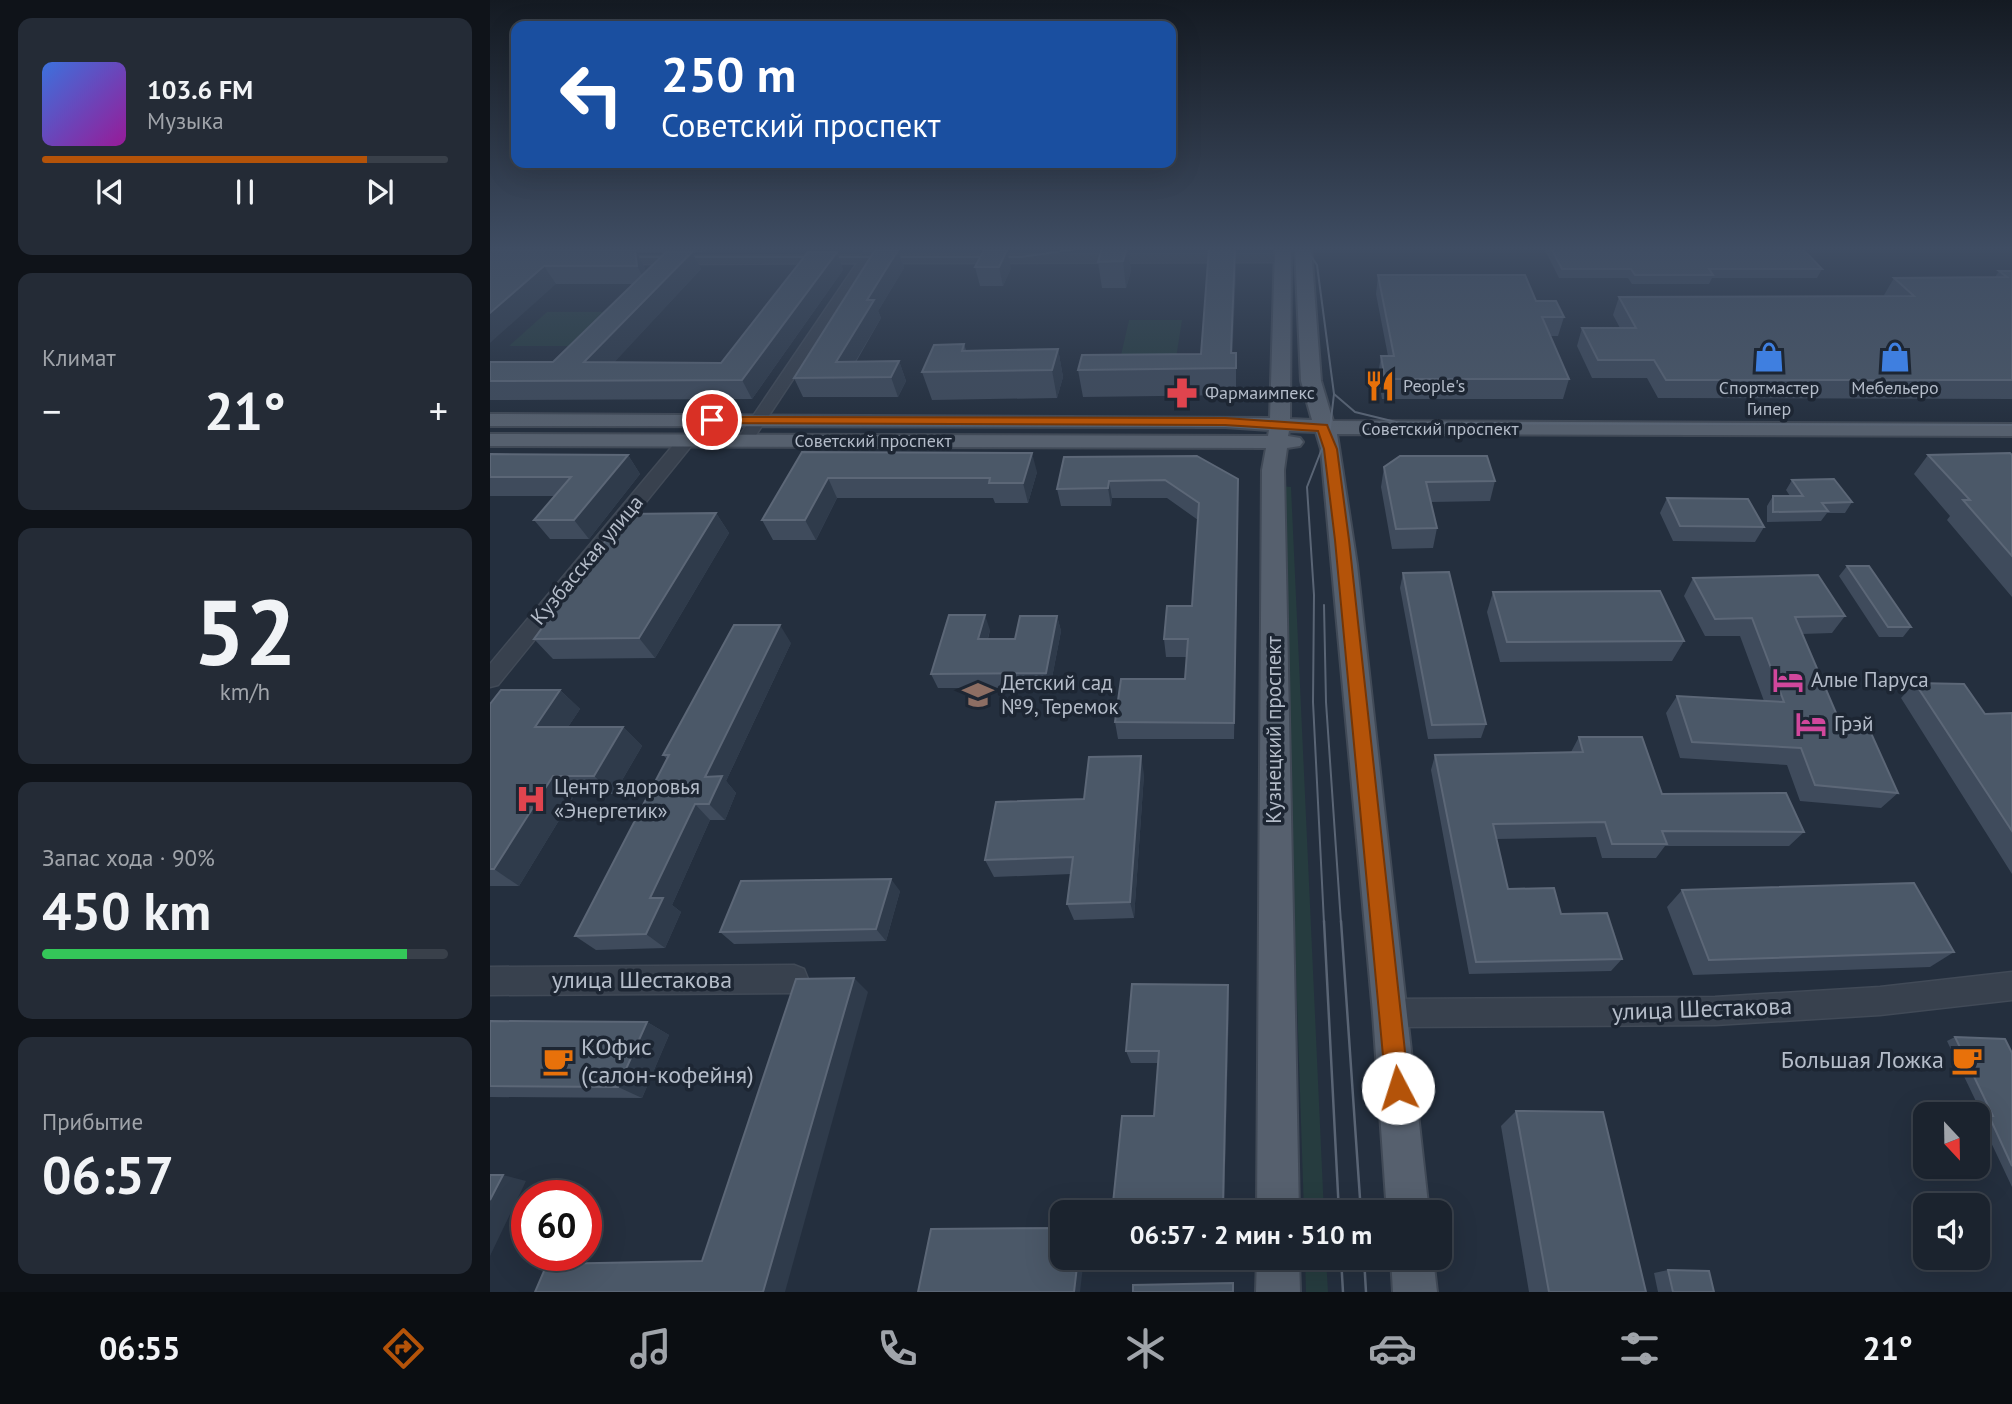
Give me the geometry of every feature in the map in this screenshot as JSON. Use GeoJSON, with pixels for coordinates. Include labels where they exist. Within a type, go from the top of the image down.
{"type":"FeatureCollection","features":[{"type":"Feature","properties":{"kind":"main road","name":"Кузнецкий проспект"},"geometry":{"type":"LineString","coordinates":[[1278,1200],[1273,470],[1280,433],[1282,308]]}},
{"type":"Feature","properties":{"kind":"main road"},"geometry":{"type":"LineString","coordinates":[[1307,308],[1311,381],[1326,435],[1345,565],[1391,1013],[1407,1200]]}},
{"type":"Feature","properties":{"kind":"main road","name":"Советский проспект"},"geometry":{"type":"LineString","coordinates":[[490,420],[1225,421],[1280,433]]}},
{"type":"Feature","properties":{"kind":"main road","name":"Советский проспект"},"geometry":{"type":"LineString","coordinates":[[1326,435],[2012,430]]}},
{"type":"Feature","properties":{"kind":"main road","name":"Советский проспект"},"geometry":{"type":"LineString","coordinates":[[490,440],[744,441],[1280,433],[2012,442]]}},
{"type":"Feature","properties":{"kind":"main road"},"geometry":{"type":"LineString","coordinates":[[1278,1270],[1278,1292]]}},
{"type":"Feature","properties":{"kind":"main road"},"geometry":{"type":"LineString","coordinates":[[1413,1270],[1415,1292]]}},
{"type":"Feature","properties":{"kind":"street"},"geometry":{"type":"LineString","coordinates":[[744,441],[833,308]]}},
{"type":"Feature","properties":{"kind":"street","name":"Кузбасская улица"},"geometry":{"type":"LineString","coordinates":[[490,679],[686,441]]}},
{"type":"Feature","properties":{"kind":"street","name":"улица Шестакова"},"geometry":{"type":"LineString","coordinates":[[490,981],[794,979]]}},
{"type":"Feature","properties":{"kind":"street","name":"улица Шестакова"},"geometry":{"type":"LineString","coordinates":[[1391,1013],[1715,1012],[1880,1001],[2012,986]]}},
{"type":"Feature","properties":{"kind":"green space"},"geometry":{"type":"Polygon","coordinates":[[[547,312],[619,312],[585,346],[509,346],[547,312]]]}},
{"type":"Feature","properties":{"kind":"green space"},"geometry":{"type":"Polygon","coordinates":[[[1129,320],[1182,320],[1175,365],[1119,364],[1129,320]]]}},
{"type":"Feature","properties":{"kind":"green space"},"geometry":{"type":"Polygon","coordinates":[[[1280,486],[1291,487],[1323,1200],[1304,1200],[1280,486]]]}},
{"type":"Feature","properties":{"kind":"green space"},"geometry":{"type":"Polygon","coordinates":[[[1305,1270],[1327,1270],[1328,1292],[1306,1292],[1305,1270]]]}},
{"type":"Feature","properties":{"kind":"building"},"geometry":{"type":"Polygon","coordinates":[[[608,308],[637,308],[584,362],[721,363],[764,308],[795,308],[742,380],[490,381],[490,362],[553,362],[608,308]]]}},
{"type":"Feature","properties":{"kind":"building"},"geometry":{"type":"Polygon","coordinates":[[[838,308],[869,308],[836,362],[899,361],[891,377],[794,378],[838,308]]]}},
{"type":"Feature","properties":{"kind":"building"},"geometry":{"type":"Polygon","coordinates":[[[1204,308],[1233,308],[1231,353],[1236,353],[1236,368],[1078,370],[1082,355],[1201,354],[1204,308]]]}},
{"type":"Feature","properties":{"kind":"building"},"geometry":{"type":"Polygon","coordinates":[[[1385,308],[1560,308],[1564,317],[1542,317],[1569,379],[1385,379],[1381,356],[1394,356],[1385,308]]]}},
{"type":"Feature","properties":{"kind":"building"},"geometry":{"type":"Polygon","coordinates":[[[1625,308],[2012,308],[2012,380],[1666,380],[1654,360],[1598,360],[1582,328],[1636,328],[1625,308]]]}},
{"type":"Feature","properties":{"kind":"building"},"geometry":{"type":"Polygon","coordinates":[[[964,344],[962,351],[1058,349],[1052,370],[922,372],[934,345],[964,344]]]}},
{"type":"Feature","properties":{"kind":"building"},"geometry":{"type":"Polygon","coordinates":[[[802,452],[1032,453],[1023,483],[989,483],[990,478],[828,478],[805,520],[762,520],[802,452]]]}},
{"type":"Feature","properties":{"kind":"building"},"geometry":{"type":"Polygon","coordinates":[[[2010,453],[2012,556],[1963,500],[1970,500],[1928,455],[2010,453]]]}},
{"type":"Feature","properties":{"kind":"building"},"geometry":{"type":"Polygon","coordinates":[[[490,454],[628,455],[574,520],[534,520],[571,477],[490,477],[490,454]]]}},
{"type":"Feature","properties":{"kind":"building"},"geometry":{"type":"Polygon","coordinates":[[[1197,456],[1238,479],[1234,723],[1115,722],[1121,679],[1185,679],[1188,639],[1164,639],[1167,606],[1192,606],[1199,503],[1165,480],[1109,481],[1108,488],[1057,489],[1064,457],[1197,456]]]}},
{"type":"Feature","properties":{"kind":"building"},"geometry":{"type":"Polygon","coordinates":[[[1400,456],[1487,456],[1495,481],[1426,482],[1437,528],[1396,529],[1384,467],[1400,456]]]}},
{"type":"Feature","properties":{"kind":"building"},"geometry":{"type":"Polygon","coordinates":[[[1834,479],[1852,502],[1822,503],[1828,511],[1773,512],[1773,496],[1803,496],[1792,480],[1834,479]]]}},
{"type":"Feature","properties":{"kind":"building"},"geometry":{"type":"Polygon","coordinates":[[[1667,498],[1748,499],[1764,527],[1680,526],[1667,498]]]}},
{"type":"Feature","properties":{"kind":"building"},"geometry":{"type":"Polygon","coordinates":[[[716,513],[639,638],[534,639],[625,514],[716,513]]]}},
{"type":"Feature","properties":{"kind":"building"},"geometry":{"type":"Polygon","coordinates":[[[1847,566],[1869,566],[1911,627],[1888,627],[1847,566]]]}},
{"type":"Feature","properties":{"kind":"building"},"geometry":{"type":"Polygon","coordinates":[[[1449,572],[1486,724],[1432,725],[1403,573],[1449,572]]]}},
{"type":"Feature","properties":{"kind":"building"},"geometry":{"type":"Polygon","coordinates":[[[1818,575],[1845,616],[1795,617],[1839,720],[1866,722],[1898,793],[1815,785],[1801,748],[1692,742],[1677,696],[1784,702],[1752,618],[1715,619],[1693,578],[1818,575]]]}},
{"type":"Feature","properties":{"kind":"building"},"geometry":{"type":"Polygon","coordinates":[[[1660,591],[1684,641],[1507,642],[1493,592],[1660,591]]]}},
{"type":"Feature","properties":{"kind":"building"},"geometry":{"type":"Polygon","coordinates":[[[949,615],[985,615],[978,639],[1015,639],[1020,616],[1057,616],[1046,673],[931,674],[949,615]]]}},
{"type":"Feature","properties":{"kind":"building"},"geometry":{"type":"Polygon","coordinates":[[[734,625],[780,625],[705,777],[722,776],[709,804],[695,804],[650,898],[663,898],[646,934],[575,936],[669,755],[663,755],[734,625]]]}},
{"type":"Feature","properties":{"kind":"building"},"geometry":{"type":"Polygon","coordinates":[[[1915,683],[1964,684],[1985,714],[2012,713],[2012,831],[1915,683]]]}},
{"type":"Feature","properties":{"kind":"building"},"geometry":{"type":"Polygon","coordinates":[[[501,690],[560,690],[535,727],[623,727],[594,776],[553,776],[494,869],[490,869],[490,704],[501,690]]]}},
{"type":"Feature","properties":{"kind":"building"},"geometry":{"type":"Polygon","coordinates":[[[1579,737],[1642,737],[1662,794],[1786,793],[1804,832],[1662,831],[1667,844],[1612,844],[1605,822],[1493,824],[1508,889],[1554,888],[1561,914],[1607,913],[1622,959],[1476,962],[1435,755],[1583,752],[1579,737]]]}},
{"type":"Feature","properties":{"kind":"building"},"geometry":{"type":"Polygon","coordinates":[[[1141,756],[1130,902],[1067,904],[1073,857],[985,860],[996,802],[1084,799],[1089,757],[1141,756]]]}},
{"type":"Feature","properties":{"kind":"building"},"geometry":{"type":"Polygon","coordinates":[[[891,879],[876,929],[720,932],[741,881],[891,879]]]}},
{"type":"Feature","properties":{"kind":"building"},"geometry":{"type":"Polygon","coordinates":[[[1914,883],[1954,952],[1709,960],[1682,890],[1914,883]]]}},
{"type":"Feature","properties":{"kind":"building"},"geometry":{"type":"Polygon","coordinates":[[[854,978],[763,1292],[535,1292],[544,1271],[602,1271],[602,1263],[702,1261],[796,979],[854,978]]]}},
{"type":"Feature","properties":{"kind":"building"},"geometry":{"type":"Polygon","coordinates":[[[1132,984],[1228,985],[1223,1200],[1113,1200],[1122,1116],[1154,1116],[1159,1051],[1126,1051],[1132,984]]]}},
{"type":"Feature","properties":{"kind":"building"},"geometry":{"type":"Polygon","coordinates":[[[490,1021],[647,1022],[618,1087],[490,1086],[490,1021]]]}},
{"type":"Feature","properties":{"kind":"building"},"geometry":{"type":"Polygon","coordinates":[[[1955,1037],[2005,1039],[2012,1053],[2012,1166],[1990,1118],[1993,1116],[1990,1102],[1986,1102],[1955,1037]]]}},
{"type":"Feature","properties":{"kind":"building"},"geometry":{"type":"Polygon","coordinates":[[[1516,1111],[1603,1112],[1646,1292],[1549,1292],[1516,1111]]]}},
{"type":"Feature","properties":{"kind":"building"},"geometry":{"type":"Polygon","coordinates":[[[490,1175],[503,1175],[490,1200],[490,1175]]]}},
{"type":"Feature","properties":{"kind":"building"},"geometry":{"type":"Polygon","coordinates":[[[1050,1228],[1050,1270],[1077,1270],[1074,1292],[918,1292],[931,1229],[1050,1228]]]}},
{"type":"Feature","properties":{"kind":"building"},"geometry":{"type":"Polygon","coordinates":[[[1668,1270],[1709,1271],[1714,1292],[1673,1292],[1668,1270]]]}},
{"type":"Feature","properties":{"kind":"building"},"geometry":{"type":"Polygon","coordinates":[[[1233,1283],[1233,1292],[1133,1292],[1133,1285],[1233,1283]]]}},
{"type":"Feature","properties":{"kind":"tram line"},"geometry":{"type":"LineString","coordinates":[[1323,308],[1334,394]]}},
{"type":"Feature","properties":{"kind":"tram line"},"geometry":{"type":"LineString","coordinates":[[1324,923],[1313,702],[1314,595],[1307,487],[1330,428],[1334,394]]}},
{"type":"Feature","properties":{"kind":"tram line"},"geometry":{"type":"LineString","coordinates":[[1334,394],[1355,412],[1400,423],[2012,425]]}},
{"type":"Feature","properties":{"kind":"tram line"},"geometry":{"type":"LineString","coordinates":[[1324,605],[1326,702],[1341,923]]}},
{"type":"Feature","properties":{"kind":"tram line"},"geometry":{"type":"LineString","coordinates":[[1324,921],[1338,1200]]}},
{"type":"Feature","properties":{"kind":"tram line"},"geometry":{"type":"LineString","coordinates":[[1341,921],[1360,1200]]}},
{"type":"Feature","properties":{"kind":"tram line"},"geometry":{"type":"LineString","coordinates":[[1342,1270],[1343,1292]]}},
{"type":"Feature","properties":{"kind":"tram line"},"geometry":{"type":"LineString","coordinates":[[1365,1270],[1366,1292]]}},
{"type":"Feature","properties":{"kind":"place","name":"Спортмастер Гипер"},"geometry":{"type":"Point","coordinates":[1769,357]}},
{"type":"Feature","properties":{"kind":"place","name":"Мебельеро"},"geometry":{"type":"Point","coordinates":[1895,357]}},
{"type":"Feature","properties":{"kind":"place","name":"People's"},"geometry":{"type":"Point","coordinates":[1380,386]}},
{"type":"Feature","properties":{"kind":"place","name":"Фармаимпекс"},"geometry":{"type":"Point","coordinates":[1182,393]}},
{"type":"Feature","properties":{"kind":"place","name":"Алые Паруса"},"geometry":{"type":"Point","coordinates":[1788,680]}},
{"type":"Feature","properties":{"kind":"place","name":"Детский сад №9, Теремок"},"geometry":{"type":"Point","coordinates":[978,695]}},
{"type":"Feature","properties":{"kind":"place","name":"Грэй"},"geometry":{"type":"Point","coordinates":[1811,724]}},
{"type":"Feature","properties":{"kind":"place","name":"Центр здоровья «Энергетик»"},"geometry":{"type":"Point","coordinates":[531,799]}},
{"type":"Feature","properties":{"kind":"place","name":"Большая Ложка"},"geometry":{"type":"Point","coordinates":[1967,1060]}},
{"type":"Feature","properties":{"kind":"place","name":"КОфис (салон-кофейня)"},"geometry":{"type":"Point","coordinates":[558,1061]}},
{"type":"Feature","properties":{"kind":"route"},"geometry":{"type":"LineString","coordinates":[[712,420],[1225,421],[1323,428],[1331,449],[1342,540],[1398,1088]]}}]}
